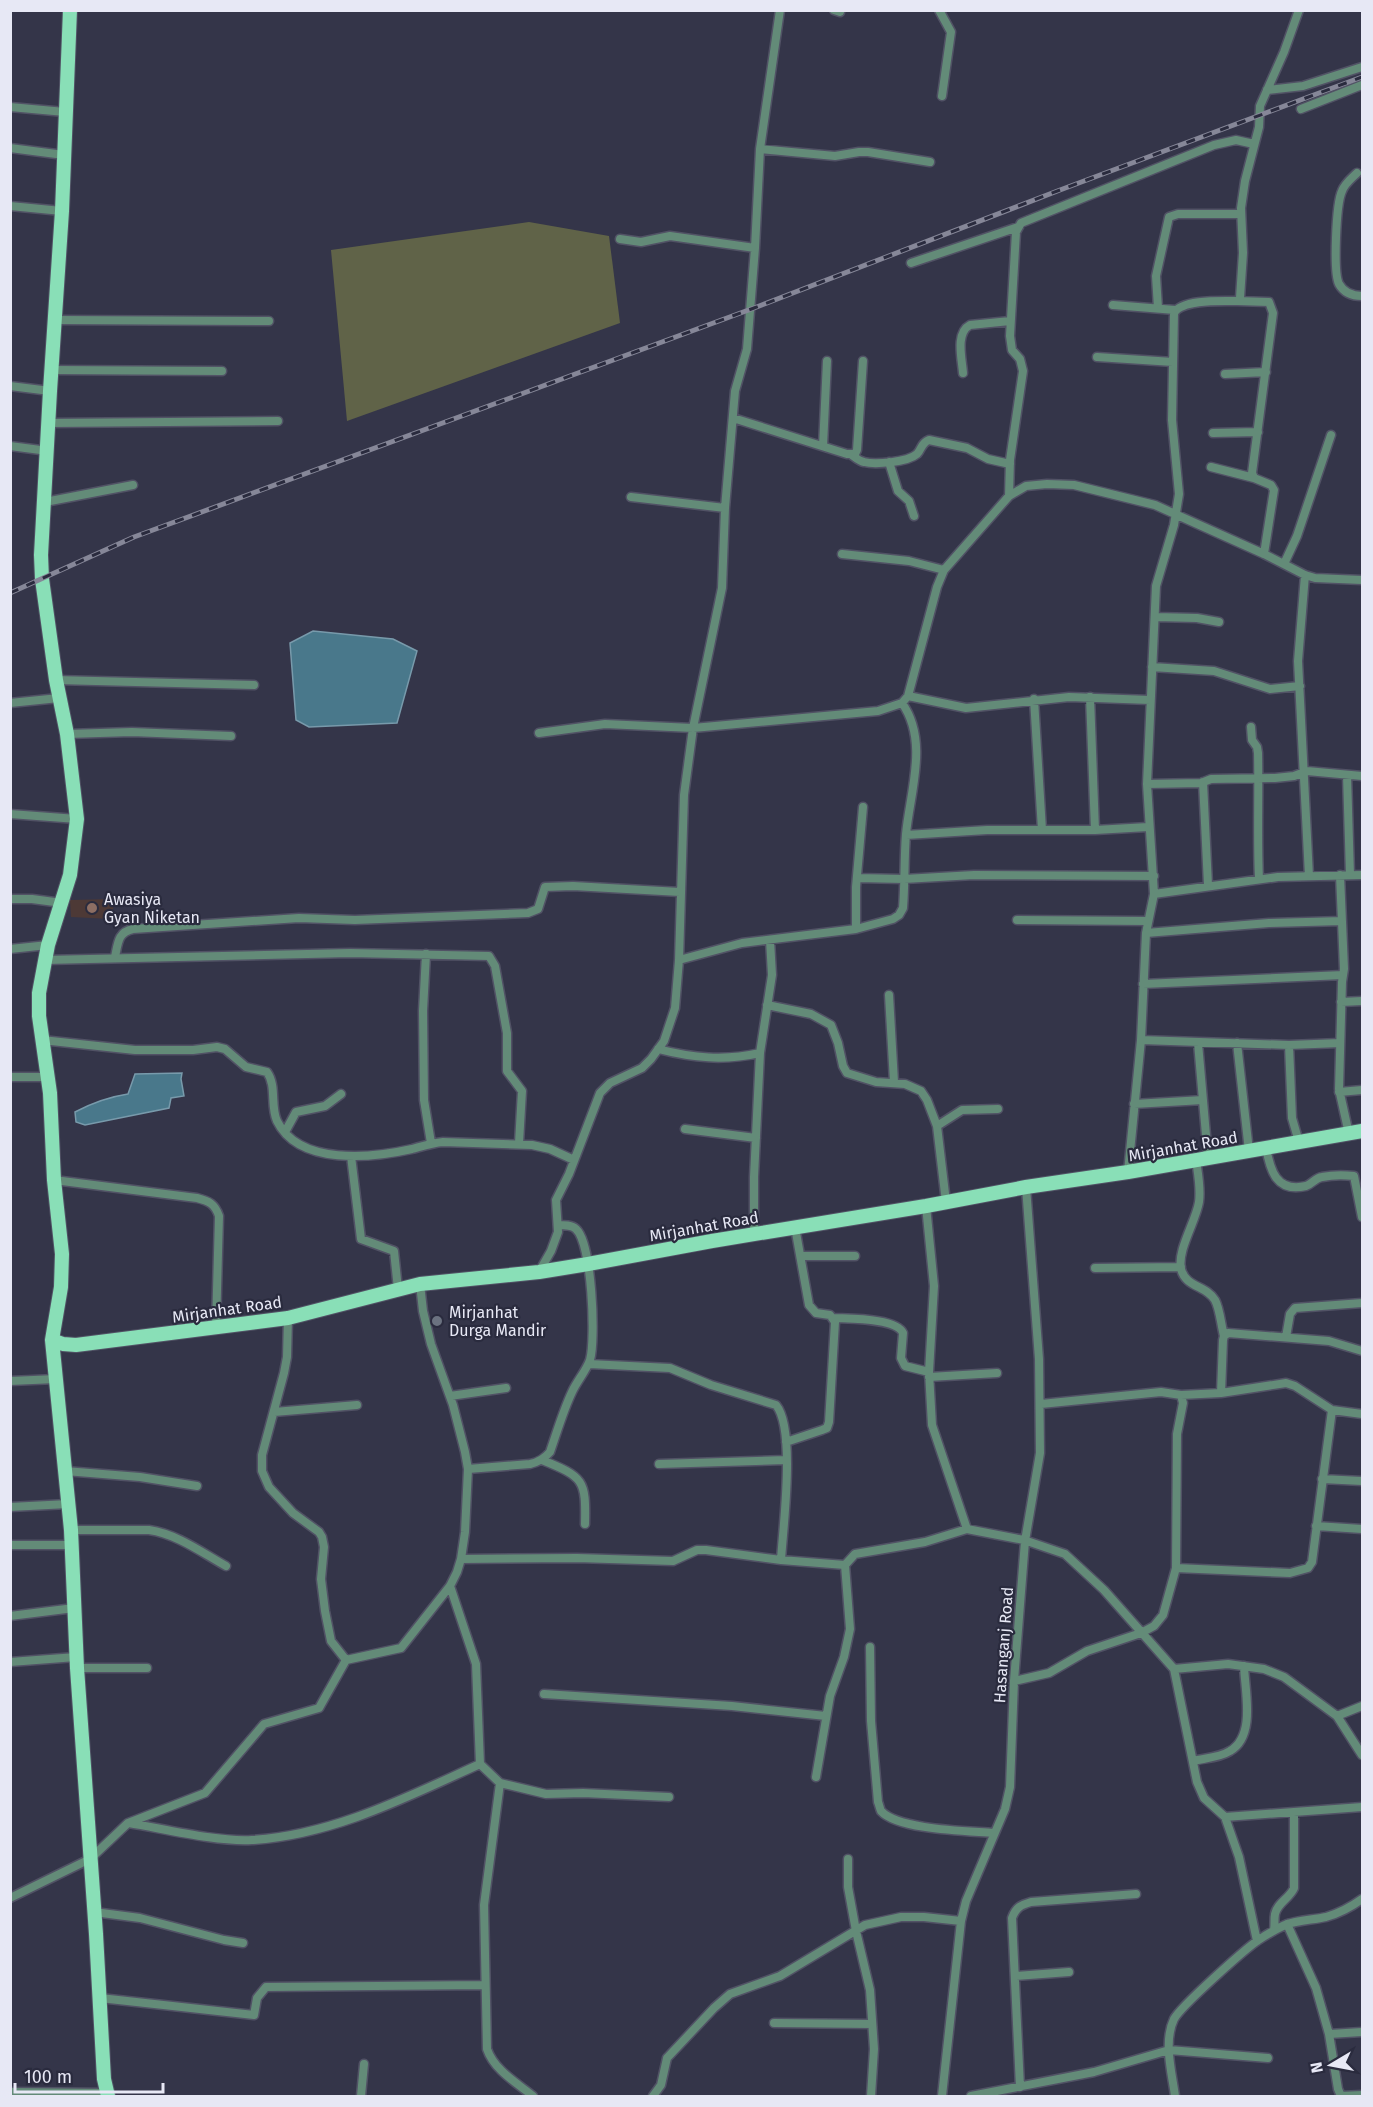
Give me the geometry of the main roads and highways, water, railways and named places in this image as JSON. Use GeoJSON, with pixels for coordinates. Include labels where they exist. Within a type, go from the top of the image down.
{"type":"FeatureCollection","features":[{"type":"Feature","properties":{"kind":"main road"},"geometry":{"type":"LineString","coordinates":[[70,10],[64,112],[63,211],[51,370],[41,555],[42,579],[56,680],[67,734],[76,819],[72,863],[48,945],[39,993],[42,1040],[51,1103],[54,1180],[62,1254],[61,1287],[52,1340],[71,1530],[77,1662],[104,2079],[108,2095]]}},
{"type":"Feature","properties":{"kind":"main road","name":"Mirjanhat Road"},"geometry":{"type":"LineString","coordinates":[[52,1340],[76,1345],[288,1318],[420,1284],[539,1272],[1026,1187],[1356,1133]]}},
{"type":"Feature","properties":{"kind":"water"},"geometry":{"type":"Polygon","coordinates":[[[313,631],[393,639],[417,651],[397,723],[309,727],[296,720],[290,643],[313,631]]]}},
{"type":"Feature","properties":{"kind":"water"},"geometry":{"type":"Polygon","coordinates":[[[182,1073],[184,1096],[171,1098],[169,1108],[85,1125],[76,1122],[75,1112],[100,1101],[128,1094],[135,1074],[182,1073]]]}},
{"type":"Feature","properties":{"kind":"railway"},"geometry":{"type":"LineString","coordinates":[[10,593],[134,537],[754,308],[1362,77]]}},
{"type":"Feature","properties":{"kind":"place","name":"Awasiya Gyan Niketan"},"geometry":{"type":"Point","coordinates":[92,908]}},
{"type":"Feature","properties":{"kind":"place","name":"Mirjanhat Durga Mandir"},"geometry":{"type":"Point","coordinates":[437,1321]}}]}
